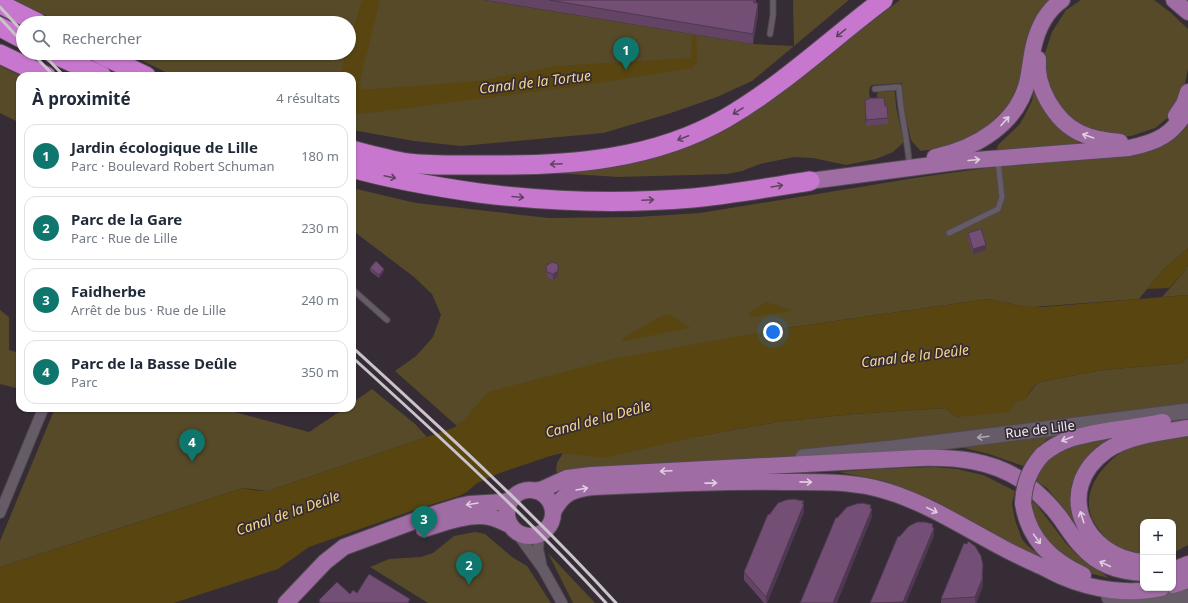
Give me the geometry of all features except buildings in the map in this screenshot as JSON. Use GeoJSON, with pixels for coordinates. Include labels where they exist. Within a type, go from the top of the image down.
{"type":"FeatureCollection","features":[{"type":"Feature","properties":{"kind":"highway"},"geometry":{"type":"LineString","coordinates":[[356,151],[391,160],[408,162],[499,165],[568,163],[600,159],[641,151],[689,136],[738,111],[774,87],[873,6],[883,0]]}},
{"type":"Feature","properties":{"kind":"highway"},"geometry":{"type":"LineString","coordinates":[[0,4],[24,16]]}},
{"type":"Feature","properties":{"kind":"highway"},"geometry":{"type":"LineString","coordinates":[[0,27],[16,35]]}},
{"type":"Feature","properties":{"kind":"highway"},"geometry":{"type":"LineString","coordinates":[[0,54],[38,72]]}},
{"type":"Feature","properties":{"kind":"highway"},"geometry":{"type":"LineString","coordinates":[[67,60],[93,72]]}},
{"type":"Feature","properties":{"kind":"highway"},"geometry":{"type":"LineString","coordinates":[[113,60],[138,72]]}},
{"type":"Feature","properties":{"kind":"highway"},"geometry":{"type":"LineString","coordinates":[[356,170],[459,190],[583,202],[641,201],[695,197],[748,191],[810,181]]}},
{"type":"Feature","properties":{"kind":"main road"},"geometry":{"type":"LineString","coordinates":[[810,181],[873,167],[938,156],[964,148],[989,136],[1000,127],[1015,109],[1023,96],[1037,34],[1050,11],[1062,0]]}},
{"type":"Feature","properties":{"kind":"main road"},"geometry":{"type":"LineString","coordinates":[[1066,0],[1055,14],[1045,33],[1040,50],[1038,66],[1040,80],[1045,95],[1058,114],[1068,125],[1081,133],[1098,139],[1119,142],[1139,141],[1160,131],[1168,125],[1184,104],[1188,92]]}},
{"type":"Feature","properties":{"kind":"main road"},"geometry":{"type":"LineString","coordinates":[[1174,0],[1188,12]]}},
{"type":"Feature","properties":{"kind":"main road"},"geometry":{"type":"LineString","coordinates":[[810,181],[935,164],[1129,148],[1159,139],[1170,131],[1188,109]]}},
{"type":"Feature","properties":{"kind":"main road"},"geometry":{"type":"LineString","coordinates":[[1140,585],[1125,585],[1094,579],[1083,575],[1063,565],[1043,547],[1028,524],[1023,504],[1028,477],[1035,463],[1042,455],[1054,445],[1071,438],[1086,434],[1188,418]]}},
{"type":"Feature","properties":{"kind":"main road"},"geometry":{"type":"LineString","coordinates":[[1140,562],[1112,553],[1096,542],[1089,534],[1081,516],[1079,507],[1081,485],[1092,464],[1106,451],[1116,445],[1142,437],[1188,428]]}},
{"type":"Feature","properties":{"kind":"main road"},"geometry":{"type":"LineString","coordinates":[[513,528],[507,519],[506,512],[510,500],[515,495],[521,491],[536,491],[543,489],[560,480],[577,476],[705,468],[940,458],[970,460],[985,463],[1024,482],[1057,514],[1082,548],[1096,560],[1114,568],[1140,573]]}},
{"type":"Feature","properties":{"kind":"main road"},"geometry":{"type":"LineString","coordinates":[[553,512],[560,501],[569,493],[574,490],[587,488],[650,484],[837,482],[875,488],[915,502],[1003,548],[1063,577],[1093,586],[1115,590],[1140,591]]}},
{"type":"Feature","properties":{"kind":"main road"},"geometry":{"type":"LineString","coordinates":[[292,602],[340,561],[357,551],[431,526],[481,516],[490,517],[513,528],[522,535],[529,536],[539,534],[549,526],[553,512],[551,504],[546,497],[536,491]]}},
{"type":"Feature","properties":{"kind":"main road"},"geometry":{"type":"LineString","coordinates":[[292,602],[325,562],[344,547],[428,516],[460,506],[510,500]]}},
{"type":"Feature","properties":{"kind":"main road"},"geometry":{"type":"LineString","coordinates":[[1176,560],[1188,558]]}},
{"type":"Feature","properties":{"kind":"main road"},"geometry":{"type":"LineString","coordinates":[[1176,569],[1188,564]]}},
{"type":"Feature","properties":{"kind":"main road"},"geometry":{"type":"LineString","coordinates":[[1176,581],[1188,579]]}},
{"type":"Feature","properties":{"kind":"main road"},"geometry":{"type":"LineString","coordinates":[[1176,584],[1188,579]]}},
{"type":"Feature","properties":{"kind":"street","name":"Rue de Lille"},"geometry":{"type":"LineString","coordinates":[[705,468],[893,448],[1188,411]]}},
{"type":"Feature","properties":{"kind":"street"},"geometry":{"type":"LineString","coordinates":[[0,513],[42,412]]}},
{"type":"Feature","properties":{"kind":"street"},"geometry":{"type":"LineString","coordinates":[[513,528],[543,569],[562,603]]}},
{"type":"Feature","properties":{"kind":"street"},"geometry":{"type":"LineString","coordinates":[[539,534],[538,549],[543,569]]}},
{"type":"Feature","properties":{"kind":"street"},"geometry":{"type":"LineString","coordinates":[[1003,548],[1062,582],[1078,589],[1122,598],[1152,600],[1188,597]]}},
{"type":"Feature","properties":{"kind":"lane"},"geometry":{"type":"LineString","coordinates":[[770,34],[773,15],[773,0]]}},
{"type":"Feature","properties":{"kind":"lane"},"geometry":{"type":"LineString","coordinates":[[875,89],[899,87],[900,107],[910,161]]}},
{"type":"Feature","properties":{"kind":"lane"},"geometry":{"type":"LineString","coordinates":[[949,233],[998,209],[1002,197],[998,158]]}},
{"type":"Feature","properties":{"kind":"lane"},"geometry":{"type":"LineString","coordinates":[[356,293],[387,320]]}},
{"type":"Feature","properties":{"kind":"shaded area"},"geometry":{"type":"Polygon","coordinates":[[[13,0],[484,0],[753,44],[794,46],[752,81],[717,97],[668,114],[603,133],[461,146],[414,141],[356,131],[356,72],[166,72],[141,60],[356,60],[356,16],[47,16],[13,0]]]}},
{"type":"Feature","properties":{"kind":"shaded area"},"geometry":{"type":"Polygon","coordinates":[[[793,0],[849,0],[794,46],[793,0]]]}},
{"type":"Feature","properties":{"kind":"shaded area"},"geometry":{"type":"Polygon","coordinates":[[[900,0],[1051,0],[1018,93],[993,125],[953,146],[921,151],[911,140],[903,106],[902,83],[872,85],[869,92],[871,104],[865,114],[866,126],[877,103],[878,92],[893,91],[895,92],[896,107],[904,142],[893,152],[876,159],[846,165],[813,158],[794,157],[760,164],[742,171],[727,174],[619,177],[538,172],[663,152],[816,62],[900,0]]]}},
{"type":"Feature","properties":{"kind":"shaded area"},"geometry":{"type":"Polygon","coordinates":[[[1081,0],[1154,0],[1170,12],[1188,29],[1188,69],[1181,101],[1170,116],[1155,128],[1131,136],[1111,137],[1081,126],[1060,109],[1049,89],[1045,73],[1045,53],[1052,32],[1066,10],[1081,0]]]}},
{"type":"Feature","properties":{"kind":"shaded area"},"geometry":{"type":"Polygon","coordinates":[[[0,66],[16,74],[16,121],[0,113],[0,66]]]}},
{"type":"Feature","properties":{"kind":"shaded area"},"geometry":{"type":"Polygon","coordinates":[[[1035,83],[1080,139],[1078,146],[999,151],[997,148],[998,145],[1019,125],[1024,117],[1032,101],[1035,83]]]}},
{"type":"Feature","properties":{"kind":"shaded area"},"geometry":{"type":"Polygon","coordinates":[[[1188,123],[1188,248],[1161,272],[1139,299],[1032,307],[988,299],[772,330],[462,422],[457,426],[395,371],[416,356],[433,337],[441,315],[432,294],[414,277],[356,233],[356,189],[416,203],[549,218],[637,217],[700,213],[921,177],[987,168],[1150,151],[1168,143],[1185,129],[1188,123]]]}},
{"type":"Feature","properties":{"kind":"shaded area"},"geometry":{"type":"Polygon","coordinates":[[[1188,265],[1188,295],[1162,297],[1184,272],[1188,265]]]}},
{"type":"Feature","properties":{"kind":"shaded area"},"geometry":{"type":"Polygon","coordinates":[[[0,310],[9,317],[9,350],[16,352],[16,388],[0,384],[0,310]]]}},
{"type":"Feature","properties":{"kind":"shaded area"},"geometry":{"type":"Polygon","coordinates":[[[1188,356],[1188,410],[751,462],[560,474],[556,471],[557,463],[563,453],[574,454],[699,436],[777,422],[854,414],[945,408],[957,417],[1017,401],[1027,396],[1039,382],[1102,370],[1183,363],[1188,356]]]}},
{"type":"Feature","properties":{"kind":"shaded area"},"geometry":{"type":"Polygon","coordinates":[[[372,389],[415,424],[427,437],[268,491],[243,488],[0,567],[0,541],[53,412],[234,412],[309,432],[339,412],[356,412],[356,400],[372,389]]]}},
{"type":"Feature","properties":{"kind":"shaded area"},"geometry":{"type":"Polygon","coordinates":[[[1068,430],[1046,440],[1031,455],[1023,466],[989,454],[952,445],[1068,430]]]}},
{"type":"Feature","properties":{"kind":"shaded area"},"geometry":{"type":"Polygon","coordinates":[[[1117,437],[1099,447],[1081,465],[1072,482],[1070,498],[1078,529],[1067,512],[1047,488],[1033,479],[1048,458],[1059,449],[1080,442],[1117,437]]]}},
{"type":"Feature","properties":{"kind":"shaded area"},"geometry":{"type":"Polygon","coordinates":[[[1188,437],[1188,545],[1176,551],[1176,519],[1140,519],[1140,553],[1113,544],[1105,537],[1093,521],[1090,510],[1089,499],[1097,477],[1113,459],[1123,451],[1168,439],[1188,437]]]}},
{"type":"Feature","properties":{"kind":"shaded area"},"geometry":{"type":"Polygon","coordinates":[[[934,467],[957,469],[983,475],[1015,491],[1012,504],[1015,520],[1022,539],[1027,545],[1053,566],[933,500],[888,482],[839,472],[934,467]]]}},
{"type":"Feature","properties":{"kind":"shaded area"},"geometry":{"type":"Polygon","coordinates":[[[1030,500],[1036,504],[1065,542],[1077,555],[1109,578],[1088,573],[1065,561],[1035,524],[1030,500]]]}},
{"type":"Feature","properties":{"kind":"shaded area"},"geometry":{"type":"Polygon","coordinates":[[[475,532],[485,534],[512,557],[527,566],[551,603],[428,603],[370,567],[389,559],[421,557],[433,553],[454,536],[475,532]]]}},
{"type":"Feature","properties":{"kind":"shaded area"},"geometry":{"type":"Polygon","coordinates":[[[548,553],[595,603],[573,603],[548,553]]]}},
{"type":"Feature","properties":{"kind":"water","name":"Canal de la Tortue"},"geometry":{"type":"Polygon","coordinates":[[[362,0],[380,0],[360,81],[361,90],[478,81],[556,66],[691,58],[692,35],[696,35],[697,62],[692,68],[572,87],[356,114],[356,72],[341,72],[344,60],[356,60],[356,21],[362,0]]]}},
{"type":"Feature","properties":{"kind":"water"},"geometry":{"type":"Polygon","coordinates":[[[1188,248],[1188,265],[1184,272],[1169,288],[1147,289],[1161,272],[1188,248]]]}},
{"type":"Feature","properties":{"kind":"water","name":"Canal de la Deûle"},"geometry":{"type":"Polygon","coordinates":[[[1188,295],[1188,356],[1183,363],[1102,370],[1039,382],[1031,390],[1026,400],[1017,401],[1008,412],[957,417],[945,408],[854,414],[777,422],[699,436],[604,458],[563,453],[500,473],[477,483],[467,492],[459,496],[417,509],[309,547],[278,569],[174,603],[0,603],[0,567],[243,488],[268,491],[453,428],[462,422],[488,392],[613,359],[772,330],[988,299],[1022,306],[1043,307],[1188,295]]]}},
{"type":"Feature","properties":{"kind":"water"},"geometry":{"type":"Polygon","coordinates":[[[766,302],[789,309],[791,311],[753,317],[748,315],[750,312],[766,302]]]}},
{"type":"Feature","properties":{"kind":"water"},"geometry":{"type":"Polygon","coordinates":[[[670,315],[690,327],[625,341],[621,339],[662,316],[670,315]]]}},
{"type":"Feature","properties":{"kind":"railway"},"geometry":{"type":"LineString","coordinates":[[0,7],[16,24]]}},
{"type":"Feature","properties":{"kind":"railway"},"geometry":{"type":"LineString","coordinates":[[0,18],[16,35]]}},
{"type":"Feature","properties":{"kind":"railway"},"geometry":{"type":"LineString","coordinates":[[39,60],[50,72]]}},
{"type":"Feature","properties":{"kind":"railway"},"geometry":{"type":"LineString","coordinates":[[49,60],[60,72]]}},
{"type":"Feature","properties":{"kind":"railway"},"geometry":{"type":"LineString","coordinates":[[356,351],[454,440],[553,536],[616,603]]}},
{"type":"Feature","properties":{"kind":"railway"},"geometry":{"type":"LineString","coordinates":[[356,361],[514,508],[606,603]]}},
{"type":"Feature","properties":{"kind":"place","name":"Jardin écologique de Lille"},"geometry":{"type":"Point","coordinates":[626,70]}},
{"type":"Feature","properties":{"kind":"place","name":"Parc de la Basse Deûle"},"geometry":{"type":"Point","coordinates":[192,462]}},
{"type":"Feature","properties":{"kind":"place","name":"Faidherbe"},"geometry":{"type":"Point","coordinates":[424,539]}},
{"type":"Feature","properties":{"kind":"place","name":"Parc de la Gare"},"geometry":{"type":"Point","coordinates":[469,585]}}]}
